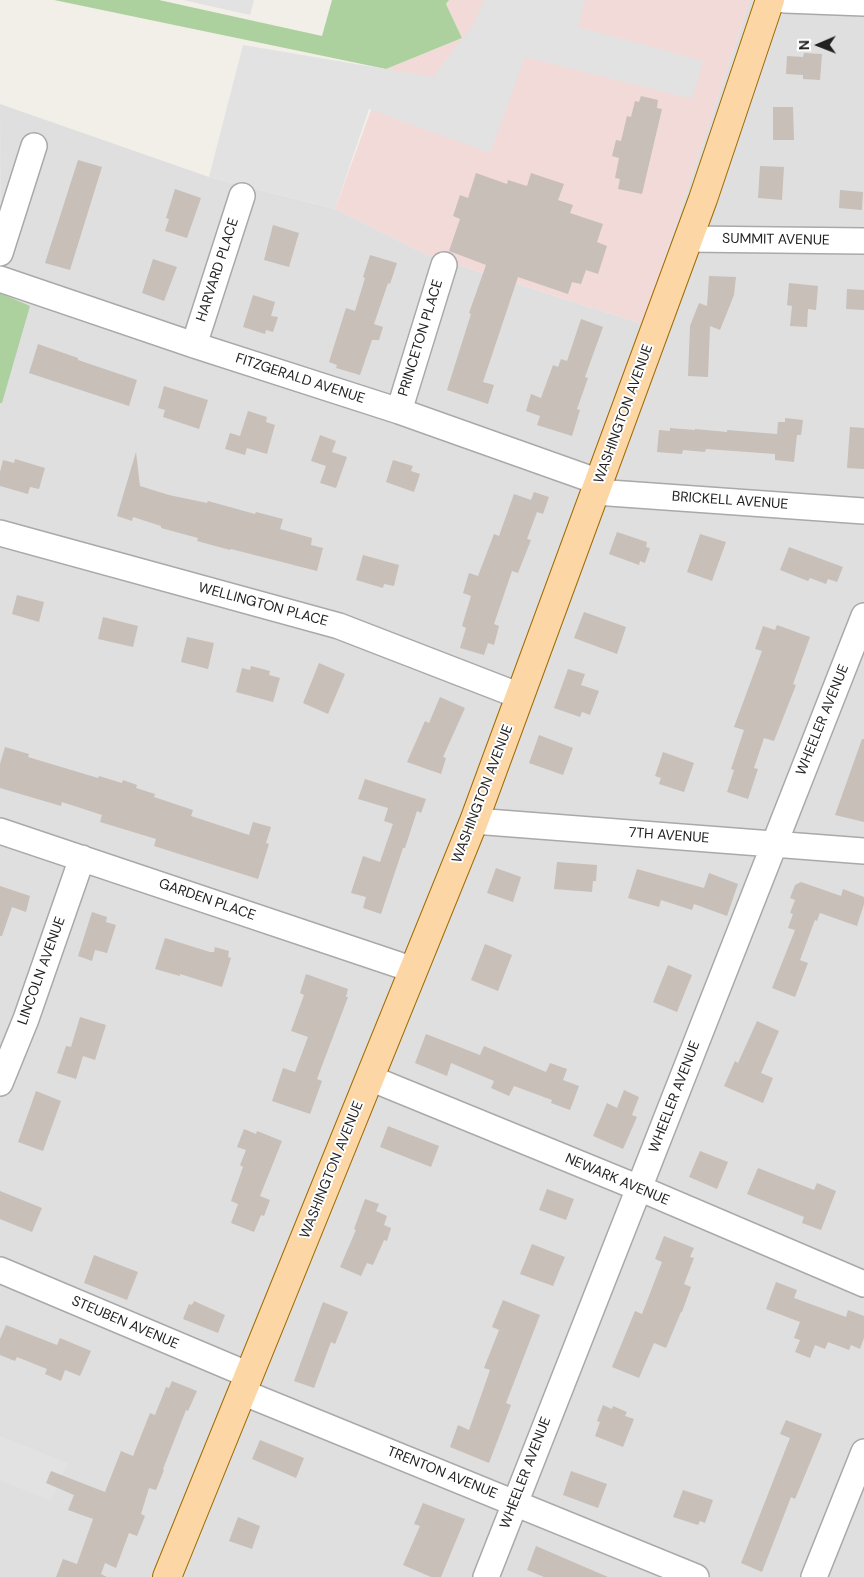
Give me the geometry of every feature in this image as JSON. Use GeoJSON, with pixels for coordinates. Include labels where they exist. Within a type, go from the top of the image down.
{"type":"FeatureCollection","features":[{"type":"Feature","properties":{"kind":"main road","name":"WASHINGTON AVENUE"},"geometry":{"type":"LineString","coordinates":[[167,1577],[474,821],[688,239],[770,0]]}},
{"type":"Feature","properties":{"kind":"street"},"geometry":{"type":"LineString","coordinates":[[785,0],[864,3]]}},
{"type":"Feature","properties":{"kind":"street"},"geometry":{"type":"LineString","coordinates":[[0,253],[34,146]]}},
{"type":"Feature","properties":{"kind":"street","name":"HARVARD PLACE"},"geometry":{"type":"LineString","coordinates":[[194,345],[242,196]]}},
{"type":"Feature","properties":{"kind":"street","name":"SUMMIT AVENUE"},"geometry":{"type":"LineString","coordinates":[[688,239],[864,242]]}},
{"type":"Feature","properties":{"kind":"street","name":"PRINCETON PLACE"},"geometry":{"type":"LineString","coordinates":[[398,410],[444,265]]}},
{"type":"Feature","properties":{"kind":"street","name":"FITZGERALD AVENUE"},"geometry":{"type":"LineString","coordinates":[[0,279],[194,345],[398,410],[597,487]]}},
{"type":"Feature","properties":{"kind":"street","name":"BRICKELL AVENUE"},"geometry":{"type":"LineString","coordinates":[[597,487],[864,511]]}},
{"type":"Feature","properties":{"kind":"street","name":"WELLINGTON PLACE"},"geometry":{"type":"LineString","coordinates":[[0,532],[339,626],[520,696]]}},
{"type":"Feature","properties":{"kind":"street","name":"WHEELER AVENUE"},"geometry":{"type":"LineString","coordinates":[[486,1577],[864,616]]}},
{"type":"Feature","properties":{"kind":"street","name":"7TH AVENUE"},"geometry":{"type":"LineString","coordinates":[[474,821],[864,851]]}},
{"type":"Feature","properties":{"kind":"street","name":"GARDEN PLACE"},"geometry":{"type":"LineString","coordinates":[[0,831],[414,970]]}},
{"type":"Feature","properties":{"kind":"street","name":"LINCOLN AVENUE"},"geometry":{"type":"LineString","coordinates":[[0,1083],[26,1019],[82,858]]}},
{"type":"Feature","properties":{"kind":"street","name":"NEWARK AVENUE"},"geometry":{"type":"LineString","coordinates":[[370,1078],[638,1188],[864,1284]]}},
{"type":"Feature","properties":{"kind":"street","name":"STEUBEN AVENUE"},"geometry":{"type":"LineString","coordinates":[[0,1270],[246,1384]]}},
{"type":"Feature","properties":{"kind":"street","name":"TRENTON AVENUE"},"geometry":{"type":"LineString","coordinates":[[246,1384],[515,1503],[696,1577]]}},
{"type":"Feature","properties":{"kind":"street"},"geometry":{"type":"LineString","coordinates":[[814,1577],[864,1452]]}},
{"type":"Feature","properties":{"kind":"shaded area"},"geometry":{"type":"Polygon","coordinates":[[[183,0],[254,0],[250,15],[183,0]]]}},
{"type":"Feature","properties":{"kind":"shaded area"},"geometry":{"type":"Polygon","coordinates":[[[449,0],[750,0],[643,324],[427,255],[335,209],[386,69],[462,38],[446,4],[449,0]]]}},
{"type":"Feature","properties":{"kind":"shaded area"},"geometry":{"type":"Polygon","coordinates":[[[484,0],[585,0],[578,27],[703,61],[692,99],[525,57],[490,153],[369,109],[335,209],[209,177],[243,45],[433,77],[473,25],[484,0]]]}},
{"type":"Feature","properties":{"kind":"shaded area"},"geometry":{"type":"Polygon","coordinates":[[[750,0],[864,0],[864,1577],[0,1577],[0,104],[209,177],[335,209],[427,255],[643,324],[750,0]]]}},
{"type":"Feature","properties":{"kind":"shaded area"},"geometry":{"type":"Polygon","coordinates":[[[0,1436],[68,1463],[51,1501],[0,1480],[0,1436]]]}},
{"type":"Feature","properties":{"kind":"green space"},"geometry":{"type":"Polygon","coordinates":[[[54,0],[159,0],[322,36],[332,0],[449,0],[446,4],[462,38],[386,69],[54,0]]]}},
{"type":"Feature","properties":{"kind":"green space"},"geometry":{"type":"Polygon","coordinates":[[[0,293],[30,306],[2,403],[0,403],[0,293]]]}},
{"type":"Feature","properties":{"kind":"building"},"geometry":{"type":"Polygon","coordinates":[[[804,53],[822,54],[820,80],[803,79],[803,75],[786,74],[787,56],[803,57],[804,53]]]}},
{"type":"Feature","properties":{"kind":"building"},"geometry":{"type":"Polygon","coordinates":[[[641,96],[658,100],[657,108],[662,109],[642,194],[618,189],[620,179],[615,178],[619,158],[612,156],[616,140],[621,141],[627,116],[631,117],[635,101],[639,102],[641,96]]]}},
{"type":"Feature","properties":{"kind":"building"},"geometry":{"type":"Polygon","coordinates":[[[773,107],[793,107],[794,140],[773,140],[773,107]]]}},
{"type":"Feature","properties":{"kind":"building"},"geometry":{"type":"Polygon","coordinates":[[[78,160],[102,167],[70,270],[45,263],[78,160]]]}},
{"type":"Feature","properties":{"kind":"building"},"geometry":{"type":"Polygon","coordinates":[[[760,166],[784,167],[782,200],[758,198],[760,166]]]}},
{"type":"Feature","properties":{"kind":"building"},"geometry":{"type":"Polygon","coordinates":[[[476,173],[507,184],[508,180],[527,186],[531,173],[564,184],[558,200],[573,205],[570,213],[603,224],[597,242],[607,246],[598,274],[586,270],[581,284],[572,282],[568,294],[518,277],[483,382],[494,385],[488,404],[447,390],[471,314],[469,313],[486,265],[449,251],[460,219],[453,216],[460,195],[468,198],[476,173]]]}},
{"type":"Feature","properties":{"kind":"building"},"geometry":{"type":"Polygon","coordinates":[[[175,189],[201,198],[187,238],[165,231],[169,219],[166,218],[175,189]]]}},
{"type":"Feature","properties":{"kind":"building"},"geometry":{"type":"Polygon","coordinates":[[[840,190],[863,192],[862,210],[839,208],[840,190]]]}},
{"type":"Feature","properties":{"kind":"building"},"geometry":{"type":"Polygon","coordinates":[[[273,225],[299,233],[289,267],[264,260],[273,225]]]}},
{"type":"Feature","properties":{"kind":"building"},"geometry":{"type":"Polygon","coordinates":[[[370,255],[397,263],[374,324],[383,327],[379,340],[372,340],[360,375],[336,368],[337,365],[329,362],[346,308],[355,311],[370,255]]]}},
{"type":"Feature","properties":{"kind":"building"},"geometry":{"type":"Polygon","coordinates":[[[153,259],[177,267],[164,301],[142,293],[153,259]]]}},
{"type":"Feature","properties":{"kind":"building"},"geometry":{"type":"Polygon","coordinates":[[[709,276],[736,277],[734,295],[720,330],[710,326],[708,377],[688,376],[690,326],[699,303],[707,306],[709,276]]]}},
{"type":"Feature","properties":{"kind":"building"},"geometry":{"type":"Polygon","coordinates":[[[789,283],[818,286],[816,310],[808,309],[807,327],[790,326],[792,306],[787,305],[789,283]]]}},
{"type":"Feature","properties":{"kind":"building"},"geometry":{"type":"Polygon","coordinates":[[[847,289],[864,290],[864,310],[846,309],[847,289]]]}},
{"type":"Feature","properties":{"kind":"building"},"geometry":{"type":"Polygon","coordinates":[[[253,295],[275,302],[271,316],[278,317],[273,332],[266,330],[265,334],[243,327],[253,295]]]}},
{"type":"Feature","properties":{"kind":"building"},"geometry":{"type":"Polygon","coordinates":[[[581,319],[603,327],[585,377],[588,378],[577,409],[580,410],[572,436],[537,425],[540,416],[526,411],[531,394],[541,398],[553,365],[558,367],[561,359],[567,361],[581,319]]]}},
{"type":"Feature","properties":{"kind":"building"},"geometry":{"type":"Polygon","coordinates":[[[38,344],[137,380],[129,406],[29,373],[38,344]]]}},
{"type":"Feature","properties":{"kind":"building"},"geometry":{"type":"Polygon","coordinates":[[[164,386],[208,400],[199,429],[163,417],[165,410],[158,408],[164,386]]]}},
{"type":"Feature","properties":{"kind":"building"},"geometry":{"type":"Polygon","coordinates":[[[248,411],[267,417],[266,422],[275,425],[267,454],[247,448],[245,455],[225,449],[230,433],[240,436],[248,411]]]}},
{"type":"Feature","properties":{"kind":"building"},"geometry":{"type":"Polygon","coordinates":[[[785,418],[803,420],[801,435],[797,435],[794,462],[775,460],[775,454],[706,449],[705,452],[683,450],[682,454],[657,452],[659,430],[670,431],[670,428],[777,434],[778,422],[785,422],[785,418]]]}},
{"type":"Feature","properties":{"kind":"building"},"geometry":{"type":"Polygon","coordinates":[[[850,427],[864,428],[864,469],[847,468],[850,427]]]}},
{"type":"Feature","properties":{"kind":"building"},"geometry":{"type":"Polygon","coordinates":[[[320,435],[336,441],[332,452],[347,457],[336,488],[320,483],[326,466],[311,461],[320,435]]]}},
{"type":"Feature","properties":{"kind":"building"},"geometry":{"type":"Polygon","coordinates":[[[136,452],[140,486],[169,495],[207,503],[208,501],[255,514],[256,512],[283,519],[280,529],[312,538],[311,545],[323,548],[317,571],[197,541],[198,538],[161,528],[161,526],[133,517],[132,521],[117,516],[136,452]]]}},
{"type":"Feature","properties":{"kind":"building"},"geometry":{"type":"Polygon","coordinates":[[[15,459],[45,468],[39,489],[30,487],[28,494],[0,486],[0,472],[3,460],[14,463],[15,459]]]}},
{"type":"Feature","properties":{"kind":"building"},"geometry":{"type":"Polygon","coordinates":[[[393,460],[413,466],[411,471],[420,474],[414,492],[386,482],[393,460]]]}},
{"type":"Feature","properties":{"kind":"building"},"geometry":{"type":"Polygon","coordinates":[[[534,492],[549,497],[543,514],[537,512],[527,539],[531,540],[518,573],[512,571],[494,624],[499,626],[494,645],[488,643],[484,655],[460,648],[466,628],[462,626],[471,596],[463,593],[469,573],[478,576],[494,534],[499,536],[514,494],[531,500],[534,492]]]}},
{"type":"Feature","properties":{"kind":"building"},"geometry":{"type":"Polygon","coordinates":[[[617,532],[647,542],[646,547],[650,548],[645,563],[640,561],[639,565],[609,554],[617,532]]]}},
{"type":"Feature","properties":{"kind":"building"},"geometry":{"type":"Polygon","coordinates":[[[700,534],[726,542],[712,581],[687,572],[700,534]]]}},
{"type":"Feature","properties":{"kind":"building"},"geometry":{"type":"Polygon","coordinates":[[[789,547],[843,567],[837,582],[828,579],[826,584],[810,578],[808,581],[780,570],[789,547]]]}},
{"type":"Feature","properties":{"kind":"building"},"geometry":{"type":"Polygon","coordinates":[[[363,555],[399,565],[394,586],[384,584],[383,588],[356,580],[363,555]]]}},
{"type":"Feature","properties":{"kind":"building"},"geometry":{"type":"Polygon","coordinates":[[[17,595],[44,602],[39,622],[12,614],[17,595]]]}},
{"type":"Feature","properties":{"kind":"building"},"geometry":{"type":"Polygon","coordinates":[[[584,612],[626,627],[617,654],[574,638],[584,612]]]}},
{"type":"Feature","properties":{"kind":"building"},"geometry":{"type":"Polygon","coordinates":[[[103,617],[138,626],[133,647],[98,639],[103,617]]]}},
{"type":"Feature","properties":{"kind":"building"},"geometry":{"type":"Polygon","coordinates":[[[777,625],[810,637],[793,684],[796,685],[774,741],[764,738],[754,768],[758,769],[748,799],[727,792],[734,770],[731,769],[744,730],[734,727],[762,651],[755,649],[763,626],[775,630],[777,625]]]}},
{"type":"Feature","properties":{"kind":"building"},"geometry":{"type":"Polygon","coordinates":[[[187,637],[214,643],[208,669],[181,662],[187,637]]]}},
{"type":"Feature","properties":{"kind":"building"},"geometry":{"type":"Polygon","coordinates":[[[319,663],[345,674],[328,714],[303,703],[319,663]]]}},
{"type":"Feature","properties":{"kind":"building"},"geometry":{"type":"Polygon","coordinates":[[[251,666],[270,671],[269,675],[280,678],[273,702],[236,692],[242,668],[250,670],[251,666]]]}},
{"type":"Feature","properties":{"kind":"building"},"geometry":{"type":"Polygon","coordinates":[[[568,669],[585,674],[581,685],[599,691],[590,715],[582,712],[580,717],[554,708],[568,669]]]}},
{"type":"Feature","properties":{"kind":"building"},"geometry":{"type":"Polygon","coordinates":[[[440,697],[465,708],[443,757],[446,758],[441,774],[407,762],[425,721],[429,723],[440,697]]]}},
{"type":"Feature","properties":{"kind":"building"},"geometry":{"type":"Polygon","coordinates":[[[539,735],[573,748],[563,775],[529,763],[539,735]]]}},
{"type":"Feature","properties":{"kind":"building"},"geometry":{"type":"Polygon","coordinates":[[[862,739],[864,739],[864,822],[835,815],[862,739]]]}},
{"type":"Feature","properties":{"kind":"building"},"geometry":{"type":"Polygon","coordinates":[[[5,747],[29,754],[28,757],[98,778],[99,776],[122,783],[123,780],[137,785],[136,788],[155,794],[154,797],[193,810],[191,816],[249,835],[253,822],[271,827],[266,843],[269,844],[258,879],[154,846],[156,839],[100,822],[102,815],[62,802],[61,806],[0,788],[0,764],[5,747]]]}},
{"type":"Feature","properties":{"kind":"building"},"geometry":{"type":"Polygon","coordinates":[[[663,752],[694,763],[684,792],[659,784],[661,778],[655,776],[663,752]]]}},
{"type":"Feature","properties":{"kind":"building"},"geometry":{"type":"Polygon","coordinates":[[[365,779],[426,799],[421,813],[417,811],[381,914],[363,908],[366,897],[351,893],[363,856],[380,862],[393,824],[384,821],[388,808],[358,799],[365,779]]]}},
{"type":"Feature","properties":{"kind":"building"},"geometry":{"type":"Polygon","coordinates":[[[557,862],[597,865],[596,881],[593,881],[592,892],[554,889],[557,862]]]}},
{"type":"Feature","properties":{"kind":"building"},"geometry":{"type":"Polygon","coordinates":[[[496,868],[521,877],[513,902],[487,893],[496,868]]]}},
{"type":"Feature","properties":{"kind":"building"},"geometry":{"type":"Polygon","coordinates":[[[637,869],[704,888],[709,873],[738,884],[727,916],[694,904],[692,910],[661,900],[659,907],[628,898],[637,869]]]}},
{"type":"Feature","properties":{"kind":"building"},"geometry":{"type":"Polygon","coordinates":[[[801,882],[841,896],[843,889],[864,897],[864,904],[857,926],[820,913],[817,921],[815,920],[800,960],[808,963],[795,997],[772,988],[795,930],[788,928],[793,914],[790,913],[795,900],[790,898],[795,885],[801,882]]]}},
{"type":"Feature","properties":{"kind":"building"},"geometry":{"type":"Polygon","coordinates":[[[0,886],[30,896],[26,912],[12,907],[2,936],[0,936],[0,886]]]}},
{"type":"Feature","properties":{"kind":"building"},"geometry":{"type":"Polygon","coordinates":[[[92,912],[107,917],[106,922],[116,925],[107,953],[95,950],[92,961],[78,956],[92,912]]]}},
{"type":"Feature","properties":{"kind":"building"},"geometry":{"type":"Polygon","coordinates":[[[165,938],[210,952],[214,952],[215,947],[229,951],[228,957],[231,958],[222,987],[180,974],[180,976],[155,969],[165,938]]]}},
{"type":"Feature","properties":{"kind":"building"},"geometry":{"type":"Polygon","coordinates":[[[485,944],[512,955],[498,991],[471,980],[485,944]]]}},
{"type":"Feature","properties":{"kind":"building"},"geometry":{"type":"Polygon","coordinates":[[[668,965],[692,975],[677,1012],[653,1002],[668,965]]]}},
{"type":"Feature","properties":{"kind":"building"},"geometry":{"type":"Polygon","coordinates":[[[306,974],[348,989],[346,997],[348,997],[317,1079],[322,1081],[310,1114],[272,1101],[283,1068],[295,1072],[308,1037],[291,1031],[304,995],[300,993],[306,974]]]}},
{"type":"Feature","properties":{"kind":"building"},"geometry":{"type":"Polygon","coordinates":[[[80,1017],[106,1025],[95,1060],[83,1056],[76,1079],[57,1073],[66,1046],[71,1047],[80,1017]]]}},
{"type":"Feature","properties":{"kind":"building"},"geometry":{"type":"Polygon","coordinates":[[[757,1021],[779,1031],[761,1073],[773,1078],[763,1103],[724,1086],[735,1061],[738,1063],[757,1021]]]}},
{"type":"Feature","properties":{"kind":"building"},"geometry":{"type":"Polygon","coordinates":[[[426,1034],[480,1055],[484,1046],[546,1072],[550,1063],[567,1069],[563,1080],[579,1086],[570,1110],[551,1103],[552,1100],[514,1086],[509,1096],[491,1088],[494,1081],[451,1063],[447,1076],[415,1063],[426,1034]]]}},
{"type":"Feature","properties":{"kind":"building"},"geometry":{"type":"Polygon","coordinates":[[[624,1090],[639,1097],[632,1115],[637,1117],[623,1149],[593,1136],[607,1103],[617,1108],[624,1090]]]}},
{"type":"Feature","properties":{"kind":"building"},"geometry":{"type":"Polygon","coordinates":[[[36,1091],[61,1101],[43,1151],[18,1142],[36,1091]]]}},
{"type":"Feature","properties":{"kind":"building"},"geometry":{"type":"Polygon","coordinates":[[[388,1126],[439,1146],[431,1167],[380,1147],[388,1126]]]}},
{"type":"Feature","properties":{"kind":"building"},"geometry":{"type":"Polygon","coordinates":[[[244,1129],[256,1134],[257,1131],[282,1141],[260,1196],[270,1200],[264,1216],[261,1215],[254,1232],[231,1223],[238,1204],[231,1201],[243,1167],[240,1165],[246,1150],[237,1147],[244,1129]]]}},
{"type":"Feature","properties":{"kind":"building"},"geometry":{"type":"Polygon","coordinates":[[[700,1151],[728,1162],[717,1189],[689,1177],[700,1151]]]}},
{"type":"Feature","properties":{"kind":"building"},"geometry":{"type":"Polygon","coordinates":[[[758,1168],[814,1190],[817,1183],[836,1191],[821,1230],[802,1223],[804,1217],[747,1194],[758,1168]]]}},
{"type":"Feature","properties":{"kind":"building"},"geometry":{"type":"Polygon","coordinates":[[[547,1189],[574,1199],[566,1220],[539,1210],[547,1189]]]}},
{"type":"Feature","properties":{"kind":"building"},"geometry":{"type":"Polygon","coordinates":[[[0,1191],[42,1208],[32,1232],[0,1219],[0,1191]]]}},
{"type":"Feature","properties":{"kind":"building"},"geometry":{"type":"Polygon","coordinates":[[[365,1199],[379,1204],[376,1211],[387,1216],[384,1225],[391,1228],[387,1241],[384,1240],[373,1265],[367,1263],[361,1276],[340,1267],[356,1230],[354,1229],[365,1199]]]}},
{"type":"Feature","properties":{"kind":"building"},"geometry":{"type":"Polygon","coordinates":[[[664,1236],[694,1248],[690,1257],[694,1258],[684,1284],[691,1287],[666,1348],[654,1343],[639,1378],[612,1367],[635,1311],[642,1314],[662,1262],[655,1259],[664,1236]]]}},
{"type":"Feature","properties":{"kind":"building"},"geometry":{"type":"Polygon","coordinates":[[[532,1244],[565,1257],[553,1286],[520,1274],[532,1244]]]}},
{"type":"Feature","properties":{"kind":"building"},"geometry":{"type":"Polygon","coordinates":[[[94,1255],[138,1272],[127,1300],[84,1283],[94,1255]]]}},
{"type":"Feature","properties":{"kind":"building"},"geometry":{"type":"Polygon","coordinates":[[[776,1282],[797,1290],[794,1298],[846,1317],[848,1310],[864,1316],[864,1338],[860,1349],[851,1345],[849,1350],[828,1342],[825,1349],[815,1345],[810,1358],[795,1352],[800,1340],[794,1338],[800,1322],[766,1309],[776,1282]]]}},
{"type":"Feature","properties":{"kind":"building"},"geometry":{"type":"Polygon","coordinates":[[[503,1300],[540,1315],[506,1403],[511,1405],[489,1463],[450,1447],[458,1425],[469,1430],[490,1370],[484,1368],[499,1330],[492,1327],[503,1300]]]}},
{"type":"Feature","properties":{"kind":"building"},"geometry":{"type":"Polygon","coordinates":[[[194,1301],[225,1315],[218,1333],[183,1319],[189,1304],[192,1305],[194,1301]]]}},
{"type":"Feature","properties":{"kind":"building"},"geometry":{"type":"Polygon","coordinates":[[[323,1302],[348,1312],[335,1344],[331,1342],[314,1388],[294,1381],[323,1302]]]}},
{"type":"Feature","properties":{"kind":"building"},"geometry":{"type":"Polygon","coordinates":[[[6,1325],[57,1345],[60,1338],[91,1351],[80,1376],[65,1370],[61,1381],[45,1374],[47,1369],[17,1357],[15,1361],[0,1355],[0,1339],[6,1325]]]}},
{"type":"Feature","properties":{"kind":"building"},"geometry":{"type":"Polygon","coordinates":[[[172,1381],[197,1391],[188,1411],[186,1410],[156,1490],[149,1488],[141,1514],[145,1516],[137,1536],[129,1533],[116,1568],[105,1563],[101,1574],[107,1577],[56,1577],[63,1559],[77,1564],[93,1519],[68,1510],[74,1495],[46,1483],[51,1471],[105,1492],[121,1451],[133,1456],[150,1413],[155,1415],[166,1387],[169,1388],[172,1381]]]}},
{"type":"Feature","properties":{"kind":"building"},"geometry":{"type":"Polygon","coordinates":[[[603,1405],[612,1409],[613,1406],[627,1412],[625,1416],[634,1419],[623,1447],[595,1436],[600,1422],[597,1421],[603,1405]]]}},
{"type":"Feature","properties":{"kind":"building"},"geometry":{"type":"Polygon","coordinates":[[[786,1420],[822,1434],[795,1499],[791,1497],[762,1572],[741,1563],[790,1438],[780,1434],[786,1420]]]}},
{"type":"Feature","properties":{"kind":"building"},"geometry":{"type":"Polygon","coordinates":[[[260,1440],[304,1458],[296,1478],[252,1459],[260,1440]]]}},
{"type":"Feature","properties":{"kind":"building"},"geometry":{"type":"Polygon","coordinates":[[[571,1471],[607,1484],[598,1508],[563,1495],[571,1471]]]}},
{"type":"Feature","properties":{"kind":"building"},"geometry":{"type":"Polygon","coordinates":[[[683,1490],[713,1500],[705,1523],[700,1521],[698,1525],[673,1517],[683,1490]]]}},
{"type":"Feature","properties":{"kind":"building"},"geometry":{"type":"Polygon","coordinates":[[[423,1503],[465,1519],[441,1577],[431,1577],[403,1565],[420,1526],[414,1524],[423,1503]]]}},
{"type":"Feature","properties":{"kind":"building"},"geometry":{"type":"Polygon","coordinates":[[[238,1517],[260,1526],[252,1549],[229,1541],[238,1517]]]}},
{"type":"Feature","properties":{"kind":"building"},"geometry":{"type":"Polygon","coordinates":[[[536,1546],[608,1577],[544,1577],[527,1570],[536,1546]]]}}]}
